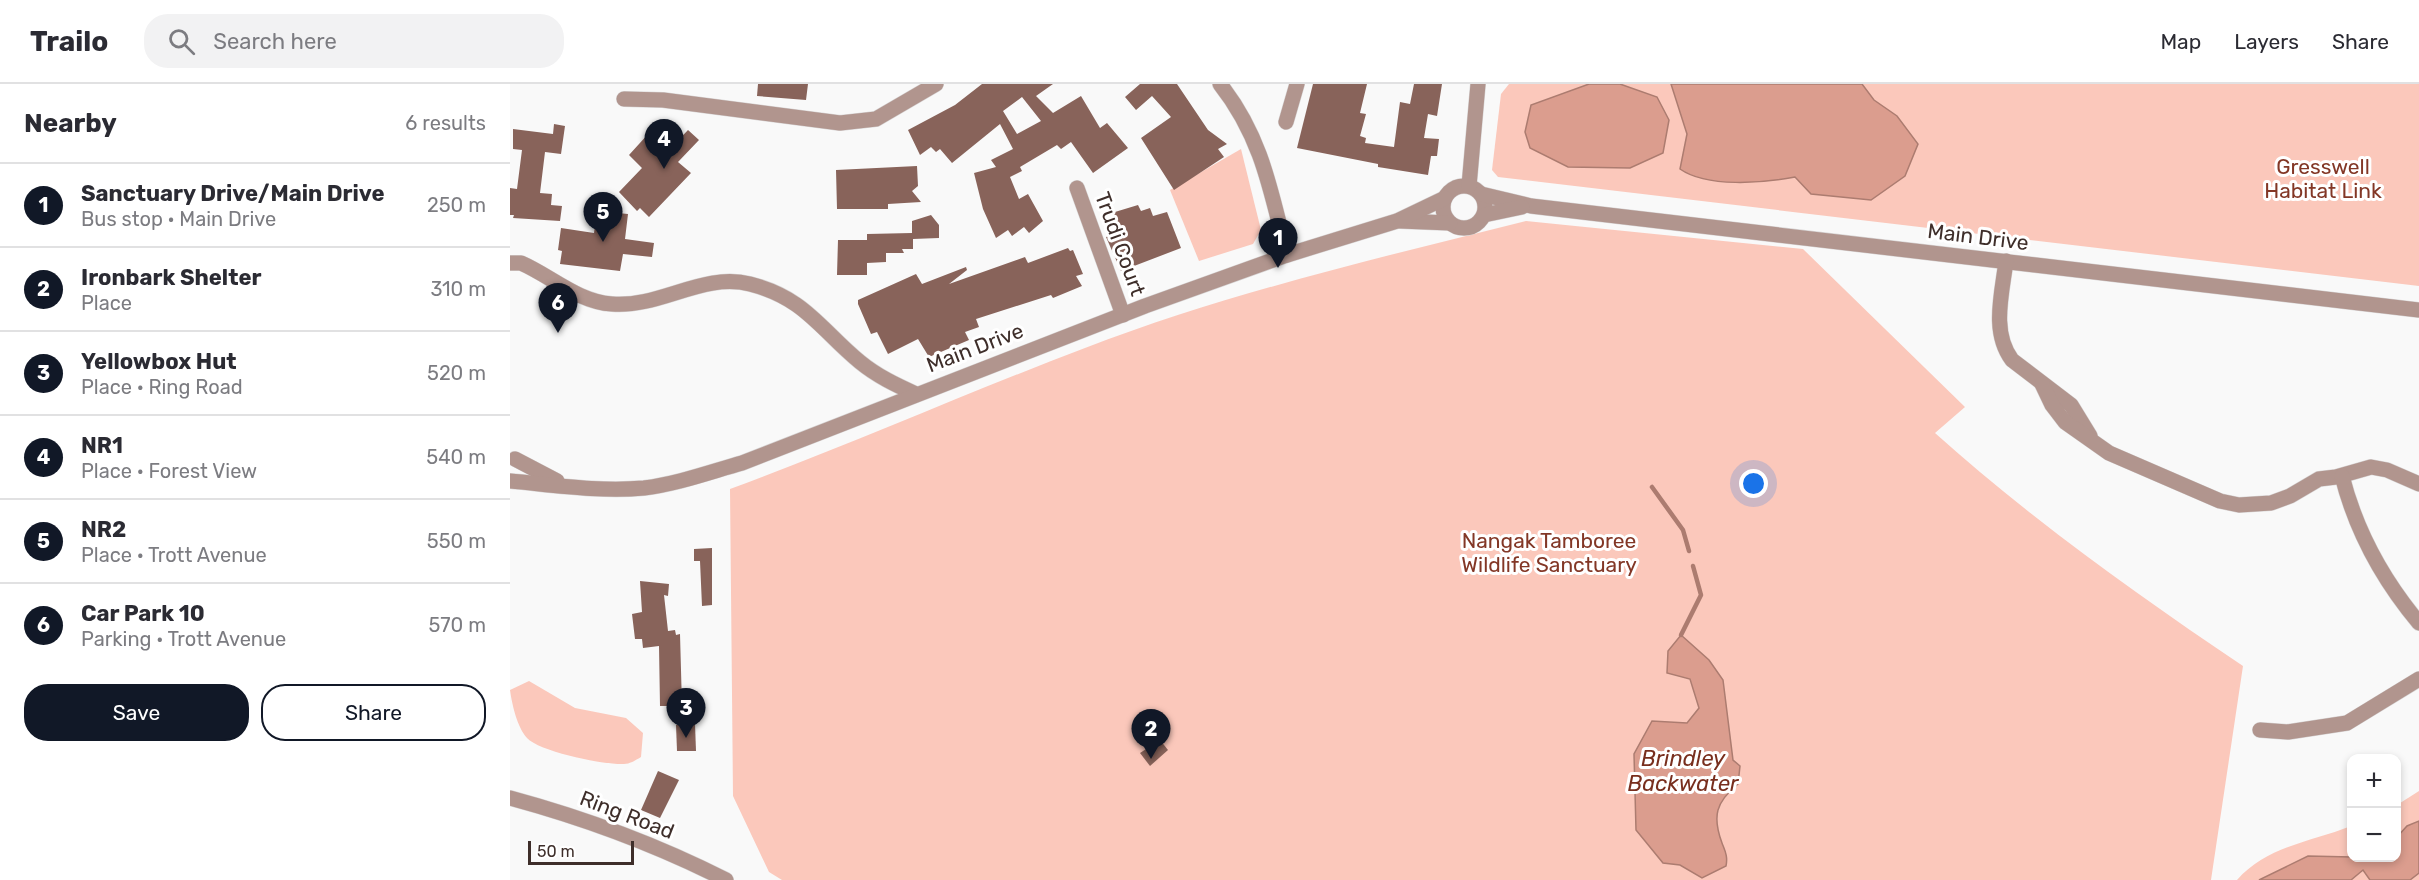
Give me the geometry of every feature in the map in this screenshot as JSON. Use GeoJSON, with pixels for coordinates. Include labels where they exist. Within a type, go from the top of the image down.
{"type":"FeatureCollection","features":[{"type":"Feature","properties":{"kind":"street"},"geometry":{"type":"LineString","coordinates":[[624,99],[663,100],[840,123],[876,119],[936,84]]}},
{"type":"Feature","properties":{"kind":"street"},"geometry":{"type":"LineString","coordinates":[[1220,84],[1246,122],[1263,160],[1287,255]]}},
{"type":"Feature","properties":{"kind":"street"},"geometry":{"type":"LineString","coordinates":[[1286,122],[1297,84]]}},
{"type":"Feature","properties":{"kind":"street"},"geometry":{"type":"LineString","coordinates":[[1475,190],[1455,188],[1445,198],[1443,212],[1450,223],[1456,227],[1469,228],[1481,221],[1486,204],[1475,190],[1478,84]]}},
{"type":"Feature","properties":{"kind":"street","name":"Trudi Court"},"geometry":{"type":"LineString","coordinates":[[1077,188],[1123,315]]}},
{"type":"Feature","properties":{"kind":"street","name":"Main Drive"},"geometry":{"type":"LineString","coordinates":[[1475,190],[1531,206],[2419,310]]}},
{"type":"Feature","properties":{"kind":"street","name":"Main Drive"},"geometry":{"type":"LineString","coordinates":[[510,479],[606,489],[644,488],[707,473],[752,459],[1123,315],[1287,255],[1397,221],[1445,198]]}},
{"type":"Feature","properties":{"kind":"street","name":"Main Drive"},"geometry":{"type":"LineString","coordinates":[[1484,215],[1531,206]]}},
{"type":"Feature","properties":{"kind":"street","name":"Main Drive"},"geometry":{"type":"LineString","coordinates":[[1397,221],[1450,223]]}},
{"type":"Feature","properties":{"kind":"street"},"geometry":{"type":"LineString","coordinates":[[2006,261],[2000,315],[2001,341],[2012,360],[2042,384],[2057,413],[2065,422],[2091,437],[2109,453],[2128,464],[2220,501],[2239,505],[2271,503],[2319,479],[2343,481],[2371,467],[2419,484]]}},
{"type":"Feature","properties":{"kind":"street"},"geometry":{"type":"LineString","coordinates":[[510,263],[521,263],[588,299],[612,304],[639,303],[720,281],[737,281],[765,288],[799,304],[861,362],[916,394]]}},
{"type":"Feature","properties":{"kind":"street"},"geometry":{"type":"LineString","coordinates":[[510,479],[514,471],[512,455]]}},
{"type":"Feature","properties":{"kind":"street","name":"Main Drive"},"geometry":{"type":"LineString","coordinates":[[512,455],[565,484]]}},
{"type":"Feature","properties":{"kind":"street"},"geometry":{"type":"LineString","coordinates":[[2343,481],[2353,515],[2392,592],[2419,623]]}},
{"type":"Feature","properties":{"kind":"street"},"geometry":{"type":"LineString","coordinates":[[2260,730],[2288,732],[2347,723],[2419,679]]}},
{"type":"Feature","properties":{"kind":"street","name":"Ring Road"},"geometry":{"type":"LineString","coordinates":[[510,798],[561,812],[628,837],[726,880]]}},
{"type":"Feature","properties":{"kind":"green space","name":"Gresswell Habitat Link"},"geometry":{"type":"Polygon","coordinates":[[[1509,84],[2419,84],[2419,286],[1498,177],[1492,170],[1501,94],[1509,84]]]}},
{"type":"Feature","properties":{"kind":"green space"},"geometry":{"type":"Polygon","coordinates":[[[1241,149],[1261,230],[1253,244],[1199,261],[1170,190],[1241,149]]]}},
{"type":"Feature","properties":{"kind":"green space","name":"Nangak Tamboree Wildlife Sanctuary"},"geometry":{"type":"Polygon","coordinates":[[[1526,221],[1803,249],[1965,407],[1935,433],[2046,526],[2243,666],[2211,880],[782,880],[769,872],[733,796],[730,489],[1139,328],[1248,293],[1526,221]]]}},
{"type":"Feature","properties":{"kind":"green space"},"geometry":{"type":"Polygon","coordinates":[[[529,681],[575,708],[626,718],[643,733],[641,757],[626,764],[615,764],[573,757],[534,743],[520,728],[510,690],[529,681]]]}},
{"type":"Feature","properties":{"kind":"green space"},"geometry":{"type":"Polygon","coordinates":[[[2419,791],[2419,880],[2237,880],[2262,859],[2276,852],[2347,827],[2347,862],[2401,862],[2401,802],[2419,791]]]}},
{"type":"Feature","properties":{"kind":"water"},"geometry":{"type":"Polygon","coordinates":[[[1589,84],[1620,84],[1657,97],[1669,120],[1663,153],[1630,168],[1568,167],[1530,148],[1525,132],[1531,105],[1589,84]]]}},
{"type":"Feature","properties":{"kind":"water"},"geometry":{"type":"Polygon","coordinates":[[[1671,84],[1862,84],[1874,100],[1897,116],[1918,144],[1905,176],[1871,200],[1811,194],[1795,177],[1752,182],[1705,179],[1680,169],[1687,134],[1671,84]]]}},
{"type":"Feature","properties":{"kind":"water","name":"Brindley Backwater"},"geometry":{"type":"Polygon","coordinates":[[[1681,635],[1709,660],[1723,680],[1733,760],[1740,766],[1738,784],[1721,803],[1717,817],[1726,856],[1726,866],[1702,878],[1680,865],[1663,863],[1636,830],[1634,754],[1652,721],[1687,723],[1699,708],[1690,679],[1667,673],[1668,651],[1681,635]]]}},
{"type":"Feature","properties":{"kind":"water"},"geometry":{"type":"Polygon","coordinates":[[[2419,821],[2419,873],[2410,880],[2370,880],[2363,870],[2351,880],[2259,880],[2308,856],[2347,857],[2347,862],[2401,862],[2401,833],[2407,826],[2419,821]]]}},
{"type":"Feature","properties":{"kind":"building"},"geometry":{"type":"Polygon","coordinates":[[[758,84],[808,84],[806,100],[757,96],[758,84]]]}},
{"type":"Feature","properties":{"kind":"building"},"geometry":{"type":"Polygon","coordinates":[[[982,84],[1053,84],[1036,96],[1053,113],[1081,96],[1100,128],[1107,123],[1128,148],[1093,173],[1071,142],[1061,149],[1057,145],[1020,167],[1022,171],[1010,177],[1019,199],[1028,194],[1043,221],[1029,233],[1024,227],[1012,236],[1008,230],[996,238],[983,209],[974,173],[996,167],[991,160],[1013,149],[1000,124],[952,163],[940,149],[936,152],[931,147],[920,155],[908,130],[955,105],[982,84]],[[1022,97],[1003,111],[1017,134],[1041,121],[1022,97]]]}},
{"type":"Feature","properties":{"kind":"building"},"geometry":{"type":"Polygon","coordinates":[[[1140,84],[1177,84],[1208,130],[1227,144],[1218,149],[1224,157],[1174,190],[1141,138],[1171,117],[1152,96],[1136,110],[1125,97],[1140,84]]]}},
{"type":"Feature","properties":{"kind":"building"},"geometry":{"type":"Polygon","coordinates":[[[1313,84],[1367,84],[1360,113],[1366,114],[1360,136],[1366,138],[1365,143],[1394,147],[1400,102],[1410,104],[1414,84],[1442,84],[1437,116],[1428,114],[1424,138],[1439,139],[1437,156],[1431,156],[1428,175],[1378,167],[1378,164],[1297,148],[1313,84]]]}},
{"type":"Feature","properties":{"kind":"building"},"geometry":{"type":"Polygon","coordinates":[[[554,124],[565,126],[561,154],[545,152],[540,193],[552,194],[551,205],[562,206],[560,221],[513,218],[514,215],[510,215],[510,188],[517,189],[522,150],[513,149],[513,129],[553,134],[554,124]]]}},
{"type":"Feature","properties":{"kind":"building"},"geometry":{"type":"Polygon","coordinates":[[[688,130],[699,140],[678,162],[691,173],[649,217],[640,208],[637,211],[619,192],[642,168],[629,155],[649,133],[668,151],[688,130]]]}},
{"type":"Feature","properties":{"kind":"building"},"geometry":{"type":"Polygon","coordinates":[[[917,166],[918,186],[912,191],[921,202],[888,204],[888,209],[837,209],[836,170],[917,166]]]}},
{"type":"Feature","properties":{"kind":"building"},"geometry":{"type":"Polygon","coordinates":[[[1138,205],[1141,211],[1150,208],[1153,216],[1167,212],[1181,248],[1121,271],[1106,237],[1113,235],[1105,215],[1138,205]]]}},
{"type":"Feature","properties":{"kind":"building"},"geometry":{"type":"Polygon","coordinates":[[[597,211],[628,214],[625,239],[654,243],[652,257],[623,254],[620,271],[560,264],[562,251],[558,250],[561,228],[594,233],[597,211]]]}},
{"type":"Feature","properties":{"kind":"building"},"geometry":{"type":"Polygon","coordinates":[[[931,215],[939,225],[939,238],[913,239],[913,249],[902,249],[904,253],[886,253],[886,262],[867,263],[867,275],[837,275],[838,240],[867,240],[867,234],[912,233],[912,221],[931,215]]]}},
{"type":"Feature","properties":{"kind":"building"},"geometry":{"type":"Polygon","coordinates":[[[1068,248],[1070,251],[1073,250],[1083,274],[1076,276],[1082,286],[1053,298],[1051,295],[976,319],[979,327],[965,332],[969,340],[929,357],[918,339],[888,354],[877,332],[871,334],[858,304],[858,300],[916,274],[922,284],[966,267],[967,270],[949,284],[1025,257],[1028,263],[1068,248]]]}},
{"type":"Feature","properties":{"kind":"building"},"geometry":{"type":"Polygon","coordinates":[[[712,548],[712,605],[702,606],[700,561],[694,561],[694,549],[712,548]]]}},
{"type":"Feature","properties":{"kind":"building"},"geometry":{"type":"Polygon","coordinates":[[[640,581],[669,584],[668,596],[664,595],[668,631],[675,630],[676,635],[680,634],[682,706],[660,706],[659,646],[643,648],[642,639],[635,639],[632,614],[642,612],[640,581]]]}},
{"type":"Feature","properties":{"kind":"building"},"geometry":{"type":"Polygon","coordinates":[[[695,724],[696,751],[677,751],[676,725],[695,724]]]}},
{"type":"Feature","properties":{"kind":"building"},"geometry":{"type":"Polygon","coordinates":[[[1160,740],[1168,750],[1150,766],[1140,753],[1160,740]]]}},
{"type":"Feature","properties":{"kind":"building"},"geometry":{"type":"Polygon","coordinates":[[[658,771],[679,780],[660,818],[641,810],[658,771]]]}},
{"type":"Feature","properties":{"kind":"waterway"},"geometry":{"type":"LineString","coordinates":[[1652,487],[1683,530],[1689,551]]}},
{"type":"Feature","properties":{"kind":"waterway"},"geometry":{"type":"LineString","coordinates":[[1681,635],[1701,595],[1693,566]]}},
{"type":"Feature","properties":{"kind":"place","name":"NR1"},"geometry":{"type":"Point","coordinates":[664,169]}},
{"type":"Feature","properties":{"kind":"place","name":"NR2"},"geometry":{"type":"Point","coordinates":[603,242]}},
{"type":"Feature","properties":{"kind":"place","name":"Sanctuary Drive/Main Drive"},"geometry":{"type":"Point","coordinates":[1278,268]}},
{"type":"Feature","properties":{"kind":"place","name":"Car Park 10"},"geometry":{"type":"Point","coordinates":[558,333]}},
{"type":"Feature","properties":{"kind":"place","name":"Yellowbox Hut"},"geometry":{"type":"Point","coordinates":[686,738]}},
{"type":"Feature","properties":{"kind":"place","name":"Ironbark Shelter"},"geometry":{"type":"Point","coordinates":[1151,759]}}]}
